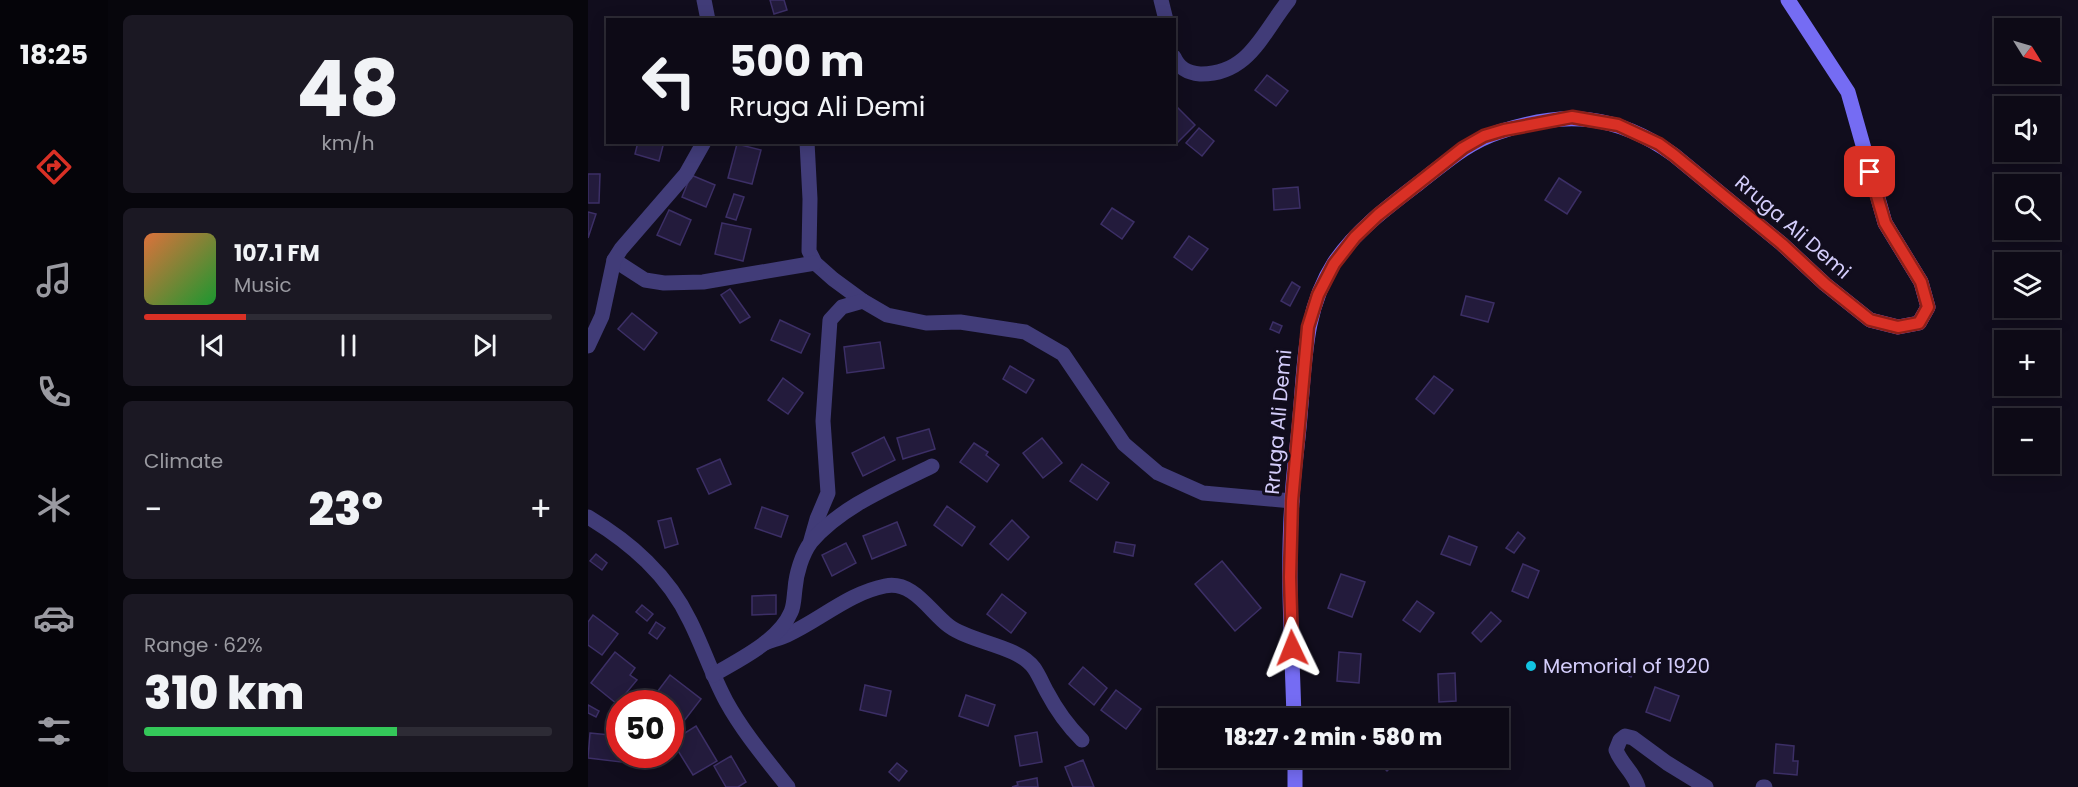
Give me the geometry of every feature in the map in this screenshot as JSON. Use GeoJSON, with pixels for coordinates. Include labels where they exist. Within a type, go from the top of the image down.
{"type":"FeatureCollection","features":[{"type":"Feature","properties":{"kind":"main road","name":"Rruga Ali Demi"},"geometry":{"type":"LineString","coordinates":[[1294,708],[1290,577],[1292,501],[1308,327],[1318,295],[1334,264],[1355,237],[1463,148],[1484,136],[1504,130],[1572,117],[1618,125],[1659,144],[1674,155],[1870,320],[1898,327],[1919,323],[1928,307],[1921,282],[1885,223],[1848,92],[1788,0]]}},
{"type":"Feature","properties":{"kind":"main road"},"geometry":{"type":"LineString","coordinates":[[1295,768],[1295,787]]}},
{"type":"Feature","properties":{"kind":"street"},"geometry":{"type":"LineString","coordinates":[[704,0],[708,18]]}},
{"type":"Feature","properties":{"kind":"street"},"geometry":{"type":"LineString","coordinates":[[1161,0],[1166,18]]}},
{"type":"Feature","properties":{"kind":"street"},"geometry":{"type":"LineString","coordinates":[[1176,62],[1186,71],[1196,74],[1214,73],[1232,67],[1248,56],[1289,0]]}},
{"type":"Feature","properties":{"kind":"street"},"geometry":{"type":"LineString","coordinates":[[588,346],[602,315],[614,260],[686,174],[703,144]]}},
{"type":"Feature","properties":{"kind":"street"},"geometry":{"type":"LineString","coordinates":[[807,144],[810,199],[809,252],[814,263],[863,301],[887,315],[906,320],[926,323],[960,322],[1024,332],[1063,354],[1124,444],[1158,473],[1203,493],[1292,501]]}},
{"type":"Feature","properties":{"kind":"street"},"geometry":{"type":"LineString","coordinates":[[614,260],[645,280],[664,283],[703,282],[814,263]]}},
{"type":"Feature","properties":{"kind":"street"},"geometry":{"type":"LineString","coordinates":[[765,643],[783,625],[792,611],[795,583],[801,562],[828,493],[824,421],[830,320],[842,308],[863,301]]}},
{"type":"Feature","properties":{"kind":"street"},"geometry":{"type":"LineString","coordinates":[[810,543],[845,513],[878,493],[932,466]]}},
{"type":"Feature","properties":{"kind":"street"},"geometry":{"type":"LineString","coordinates":[[588,517],[611,531],[641,555],[671,588],[690,621],[713,675],[747,735],[788,787]]}},
{"type":"Feature","properties":{"kind":"street"},"geometry":{"type":"LineString","coordinates":[[713,675],[765,643],[788,635],[841,604],[887,585],[900,587],[915,594],[948,626],[1024,659],[1034,668],[1065,724],[1082,740]]}},
{"type":"Feature","properties":{"kind":"street"},"geometry":{"type":"LineString","coordinates":[[1638,787],[1616,750],[1620,740],[1625,736],[1633,738],[1666,763],[1706,787]]}},
{"type":"Feature","properties":{"kind":"building"},"geometry":{"type":"Polygon","coordinates":[[[770,0],[784,0],[787,10],[774,14],[770,0]]]}},
{"type":"Feature","properties":{"kind":"building"},"geometry":{"type":"Polygon","coordinates":[[[1267,75],[1288,91],[1276,106],[1255,90],[1267,75]]]}},
{"type":"Feature","properties":{"kind":"building"},"geometry":{"type":"Polygon","coordinates":[[[1176,106],[1195,125],[1178,142],[1176,140],[1176,106]]]}},
{"type":"Feature","properties":{"kind":"building"},"geometry":{"type":"Polygon","coordinates":[[[1199,128],[1214,141],[1202,156],[1186,143],[1199,128]]]}},
{"type":"Feature","properties":{"kind":"building"},"geometry":{"type":"Polygon","coordinates":[[[638,144],[663,144],[659,161],[635,154],[638,144]]]}},
{"type":"Feature","properties":{"kind":"building"},"geometry":{"type":"Polygon","coordinates":[[[737,144],[761,150],[752,184],[728,178],[737,144]]]}},
{"type":"Feature","properties":{"kind":"building"},"geometry":{"type":"Polygon","coordinates":[[[588,174],[600,174],[599,203],[588,203],[588,174]]]}},
{"type":"Feature","properties":{"kind":"building"},"geometry":{"type":"Polygon","coordinates":[[[691,175],[715,185],[706,207],[682,197],[691,175]]]}},
{"type":"Feature","properties":{"kind":"building"},"geometry":{"type":"Polygon","coordinates":[[[1559,178],[1581,192],[1567,214],[1545,200],[1559,178]]]}},
{"type":"Feature","properties":{"kind":"building"},"geometry":{"type":"Polygon","coordinates":[[[1298,187],[1300,208],[1274,210],[1273,189],[1298,187]]]}},
{"type":"Feature","properties":{"kind":"building"},"geometry":{"type":"Polygon","coordinates":[[[734,194],[744,197],[736,220],[726,217],[734,194]]]}},
{"type":"Feature","properties":{"kind":"building"},"geometry":{"type":"Polygon","coordinates":[[[1112,208],[1134,222],[1122,239],[1101,224],[1112,208]]]}},
{"type":"Feature","properties":{"kind":"building"},"geometry":{"type":"Polygon","coordinates":[[[669,210],[691,220],[680,245],[657,235],[669,210]]]}},
{"type":"Feature","properties":{"kind":"building"},"geometry":{"type":"Polygon","coordinates":[[[588,212],[596,214],[588,238],[588,212]]]}},
{"type":"Feature","properties":{"kind":"building"},"geometry":{"type":"Polygon","coordinates":[[[722,223],[751,229],[743,261],[715,254],[722,223]]]}},
{"type":"Feature","properties":{"kind":"building"},"geometry":{"type":"Polygon","coordinates":[[[1189,236],[1208,249],[1192,270],[1174,257],[1189,236]]]}},
{"type":"Feature","properties":{"kind":"building"},"geometry":{"type":"Polygon","coordinates":[[[1292,282],[1300,287],[1290,306],[1281,301],[1292,282]]]}},
{"type":"Feature","properties":{"kind":"building"},"geometry":{"type":"Polygon","coordinates":[[[730,289],[750,317],[740,323],[721,295],[730,289]]]}},
{"type":"Feature","properties":{"kind":"building"},"geometry":{"type":"Polygon","coordinates":[[[1466,296],[1494,303],[1488,322],[1461,315],[1466,296]]]}},
{"type":"Feature","properties":{"kind":"building"},"geometry":{"type":"Polygon","coordinates":[[[632,313],[657,333],[644,350],[618,329],[632,313]]]}},
{"type":"Feature","properties":{"kind":"building"},"geometry":{"type":"Polygon","coordinates":[[[780,320],[810,334],[801,353],[771,340],[780,320]]]}},
{"type":"Feature","properties":{"kind":"building"},"geometry":{"type":"Polygon","coordinates":[[[1273,322],[1282,326],[1279,333],[1270,329],[1273,322]]]}},
{"type":"Feature","properties":{"kind":"building"},"geometry":{"type":"Polygon","coordinates":[[[880,342],[884,368],[847,373],[844,347],[880,342]]]}},
{"type":"Feature","properties":{"kind":"building"},"geometry":{"type":"Polygon","coordinates":[[[1010,366],[1034,380],[1026,393],[1003,379],[1010,366]]]}},
{"type":"Feature","properties":{"kind":"building"},"geometry":{"type":"Polygon","coordinates":[[[1434,376],[1453,390],[1434,414],[1416,399],[1434,376]]]}},
{"type":"Feature","properties":{"kind":"building"},"geometry":{"type":"Polygon","coordinates":[[[783,378],[803,393],[788,414],[768,400],[783,378]]]}},
{"type":"Feature","properties":{"kind":"building"},"geometry":{"type":"Polygon","coordinates":[[[929,429],[935,449],[903,459],[897,438],[929,429]]]}},
{"type":"Feature","properties":{"kind":"building"},"geometry":{"type":"Polygon","coordinates":[[[884,437],[895,460],[863,476],[852,453],[884,437]]]}},
{"type":"Feature","properties":{"kind":"building"},"geometry":{"type":"Polygon","coordinates":[[[1042,438],[1062,463],[1043,478],[1023,453],[1042,438]]]}},
{"type":"Feature","properties":{"kind":"building"},"geometry":{"type":"Polygon","coordinates":[[[974,443],[988,452],[986,455],[999,465],[987,482],[960,462],[974,443]]]}},
{"type":"Feature","properties":{"kind":"building"},"geometry":{"type":"Polygon","coordinates":[[[720,459],[731,484],[709,494],[697,469],[720,459]]]}},
{"type":"Feature","properties":{"kind":"building"},"geometry":{"type":"Polygon","coordinates":[[[1082,464],[1109,483],[1097,500],[1070,481],[1082,464]]]}},
{"type":"Feature","properties":{"kind":"building"},"geometry":{"type":"Polygon","coordinates":[[[947,506],[975,527],[962,546],[934,525],[947,506]]]}},
{"type":"Feature","properties":{"kind":"building"},"geometry":{"type":"Polygon","coordinates":[[[762,507],[788,516],[781,537],[755,528],[762,507]]]}},
{"type":"Feature","properties":{"kind":"building"},"geometry":{"type":"Polygon","coordinates":[[[671,518],[678,544],[665,548],[658,521],[671,518]]]}},
{"type":"Feature","properties":{"kind":"building"},"geometry":{"type":"Polygon","coordinates":[[[1012,520],[1029,537],[1008,560],[990,544],[1012,520]]]}},
{"type":"Feature","properties":{"kind":"building"},"geometry":{"type":"Polygon","coordinates":[[[897,522],[906,545],[872,559],[863,536],[897,522]]]}},
{"type":"Feature","properties":{"kind":"building"},"geometry":{"type":"Polygon","coordinates":[[[1518,532],[1525,538],[1514,553],[1506,548],[1518,532]]]}},
{"type":"Feature","properties":{"kind":"building"},"geometry":{"type":"Polygon","coordinates":[[[1449,536],[1477,547],[1470,565],[1441,554],[1449,536]]]}},
{"type":"Feature","properties":{"kind":"building"},"geometry":{"type":"Polygon","coordinates":[[[1116,542],[1135,545],[1133,556],[1114,552],[1116,542]]]}},
{"type":"Feature","properties":{"kind":"building"},"geometry":{"type":"Polygon","coordinates":[[[846,543],[856,563],[832,576],[822,555],[846,543]]]}},
{"type":"Feature","properties":{"kind":"building"},"geometry":{"type":"Polygon","coordinates":[[[596,554],[607,563],[602,570],[590,561],[596,554]]]}},
{"type":"Feature","properties":{"kind":"building"},"geometry":{"type":"Polygon","coordinates":[[[1222,561],[1261,608],[1235,631],[1195,584],[1222,561]]]}},
{"type":"Feature","properties":{"kind":"building"},"geometry":{"type":"Polygon","coordinates":[[[1523,564],[1539,571],[1528,598],[1512,591],[1523,564]]]}},
{"type":"Feature","properties":{"kind":"building"},"geometry":{"type":"Polygon","coordinates":[[[1341,574],[1365,582],[1352,617],[1328,608],[1341,574]]]}},
{"type":"Feature","properties":{"kind":"building"},"geometry":{"type":"Polygon","coordinates":[[[1002,594],[1026,613],[1011,633],[987,614],[1002,594]]]}},
{"type":"Feature","properties":{"kind":"building"},"geometry":{"type":"Polygon","coordinates":[[[776,595],[776,614],[752,615],[752,596],[776,595]]]}},
{"type":"Feature","properties":{"kind":"building"},"geometry":{"type":"Polygon","coordinates":[[[1417,601],[1434,613],[1420,632],[1403,620],[1417,601]]]}},
{"type":"Feature","properties":{"kind":"building"},"geometry":{"type":"Polygon","coordinates":[[[642,605],[653,614],[647,621],[636,612],[642,605]]]}},
{"type":"Feature","properties":{"kind":"building"},"geometry":{"type":"Polygon","coordinates":[[[1491,612],[1501,621],[1481,642],[1472,633],[1491,612]]]}},
{"type":"Feature","properties":{"kind":"building"},"geometry":{"type":"Polygon","coordinates":[[[593,615],[618,634],[602,655],[588,645],[588,622],[593,615]]]}},
{"type":"Feature","properties":{"kind":"building"},"geometry":{"type":"Polygon","coordinates":[[[656,622],[665,628],[657,639],[649,633],[656,622]]]}},
{"type":"Feature","properties":{"kind":"building"},"geometry":{"type":"Polygon","coordinates":[[[615,652],[635,668],[630,675],[637,680],[629,690],[606,690],[606,695],[591,683],[615,652]]]}},
{"type":"Feature","properties":{"kind":"building"},"geometry":{"type":"Polygon","coordinates":[[[1339,652],[1361,654],[1359,683],[1337,681],[1339,652]]]}},
{"type":"Feature","properties":{"kind":"building"},"geometry":{"type":"Polygon","coordinates":[[[1628,665],[1635,669],[1631,677],[1624,673],[1628,665]]]}},
{"type":"Feature","properties":{"kind":"building"},"geometry":{"type":"Polygon","coordinates":[[[1083,667],[1107,688],[1094,705],[1069,684],[1083,667]]]}},
{"type":"Feature","properties":{"kind":"building"},"geometry":{"type":"Polygon","coordinates":[[[1455,673],[1456,701],[1439,702],[1438,674],[1455,673]]]}},
{"type":"Feature","properties":{"kind":"building"},"geometry":{"type":"Polygon","coordinates":[[[670,675],[701,699],[684,721],[684,690],[659,690],[670,675]]]}},
{"type":"Feature","properties":{"kind":"building"},"geometry":{"type":"Polygon","coordinates":[[[865,685],[891,691],[886,716],[860,710],[865,685]]]}},
{"type":"Feature","properties":{"kind":"building"},"geometry":{"type":"Polygon","coordinates":[[[1655,687],[1679,696],[1670,721],[1646,712],[1655,687]]]}},
{"type":"Feature","properties":{"kind":"building"},"geometry":{"type":"Polygon","coordinates":[[[1116,690],[1141,709],[1126,729],[1101,710],[1116,690]]]}},
{"type":"Feature","properties":{"kind":"building"},"geometry":{"type":"Polygon","coordinates":[[[966,695],[995,705],[988,726],[959,716],[966,695]]]}},
{"type":"Feature","properties":{"kind":"building"},"geometry":{"type":"Polygon","coordinates":[[[588,705],[599,711],[596,717],[588,713],[588,705]]]}},
{"type":"Feature","properties":{"kind":"building"},"geometry":{"type":"Polygon","coordinates":[[[696,726],[717,761],[693,775],[684,760],[684,734],[696,726]]]}},
{"type":"Feature","properties":{"kind":"building"},"geometry":{"type":"Polygon","coordinates":[[[1037,732],[1042,762],[1020,766],[1015,736],[1037,732]]]}},
{"type":"Feature","properties":{"kind":"building"},"geometry":{"type":"Polygon","coordinates":[[[590,733],[606,735],[606,760],[588,758],[590,733]]]}},
{"type":"Feature","properties":{"kind":"building"},"geometry":{"type":"Polygon","coordinates":[[[1776,744],[1794,746],[1793,761],[1798,761],[1797,775],[1774,773],[1776,744]]]}},
{"type":"Feature","properties":{"kind":"building"},"geometry":{"type":"Polygon","coordinates":[[[731,756],[746,782],[738,787],[726,787],[714,766],[731,756]]]}},
{"type":"Feature","properties":{"kind":"building"},"geometry":{"type":"Polygon","coordinates":[[[1083,760],[1094,787],[1073,787],[1065,767],[1083,760]]]}},
{"type":"Feature","properties":{"kind":"building"},"geometry":{"type":"Polygon","coordinates":[[[897,763],[907,771],[899,781],[889,772],[897,763]]]}},
{"type":"Feature","properties":{"kind":"building"},"geometry":{"type":"Polygon","coordinates":[[[1037,778],[1038,787],[1012,787],[1018,785],[1017,782],[1037,778]]]}},
{"type":"Feature","properties":{"kind":"place","name":"Memorial of 1920"},"geometry":{"type":"Point","coordinates":[1531,666]}},
{"type":"Feature","properties":{"kind":"route"},"geometry":{"type":"LineString","coordinates":[[1292,648],[1290,577],[1292,501],[1308,327],[1318,295],[1334,264],[1355,237],[1378,215],[1463,148],[1484,136],[1530,124],[1572,117],[1618,125],[1659,144],[1674,155],[1870,320],[1898,327],[1919,323],[1928,307],[1921,282],[1885,223],[1870,172]]}}]}
